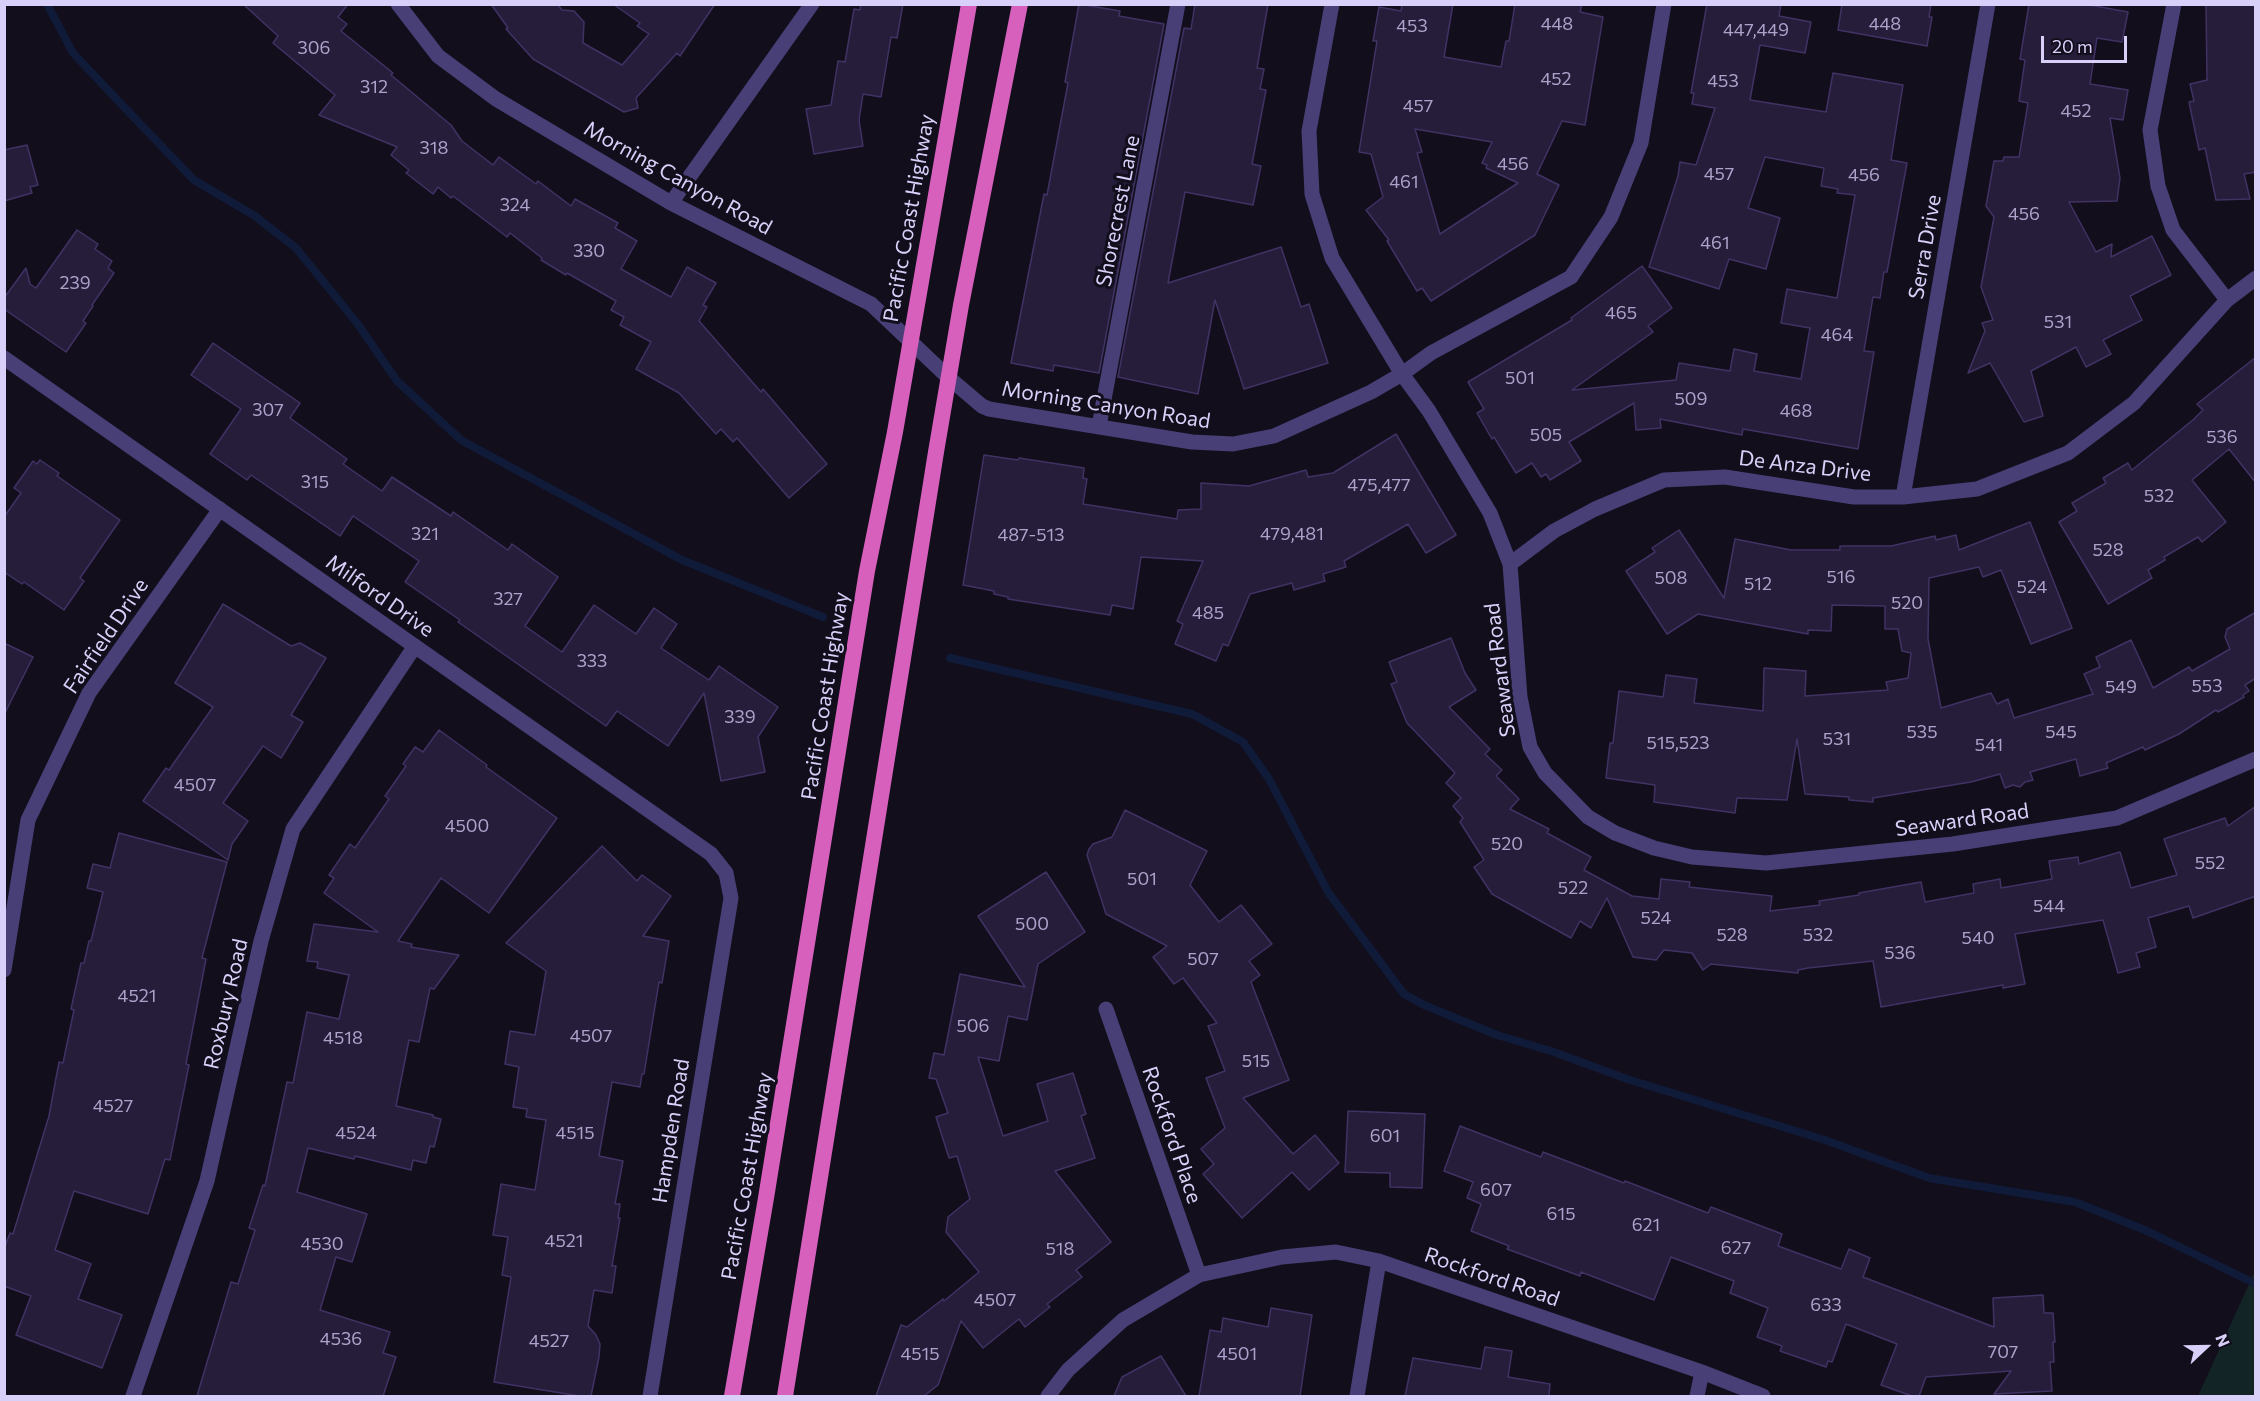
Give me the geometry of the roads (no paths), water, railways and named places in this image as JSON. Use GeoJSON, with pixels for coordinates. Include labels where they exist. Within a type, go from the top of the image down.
{"type":"FeatureCollection","features":[{"type":"Feature","properties":{"kind":"highway","name":"Pacific Coast Highway"},"geometry":{"type":"LineString","coordinates":[[732,1396],[867,571],[911,342],[969,4]]}},
{"type":"Feature","properties":{"kind":"highway"},"geometry":{"type":"LineString","coordinates":[[784,1396],[949,378],[1020,4]]}},
{"type":"Feature","properties":{"kind":"street","name":"Morning Canyon Road"},"geometry":{"type":"LineString","coordinates":[[398,4],[438,56],[496,99],[671,203],[870,304],[982,406],[1192,442],[1233,444],[1274,436],[1371,392],[1402,374],[1431,353],[1571,277],[1611,217],[1641,143],[1664,4]]}},
{"type":"Feature","properties":{"kind":"street"},"geometry":{"type":"LineString","coordinates":[[671,203],[812,4]]}},
{"type":"Feature","properties":{"kind":"street","name":"Shorecrest Lane"},"geometry":{"type":"LineString","coordinates":[[1099,426],[1178,4]]}},
{"type":"Feature","properties":{"kind":"street","name":"Seaward Road"},"geometry":{"type":"LineString","coordinates":[[1332,4],[1309,131],[1312,194],[1332,258],[1402,374],[1429,411],[1490,513],[1510,564],[1520,698],[1530,747],[1545,773],[1588,817],[1615,833],[1654,848],[1692,857],[1767,863],[1953,844],[2117,818],[2256,759]]}},
{"type":"Feature","properties":{"kind":"street","name":"Serra Drive"},"geometry":{"type":"LineString","coordinates":[[1903,497],[1988,4]]}},
{"type":"Feature","properties":{"kind":"street"},"geometry":{"type":"LineString","coordinates":[[2174,4],[2150,130],[2158,186],[2173,230],[2227,300]]}},
{"type":"Feature","properties":{"kind":"street","name":"De Anza Drive"},"geometry":{"type":"LineString","coordinates":[[1510,564],[1554,531],[1595,509],[1664,480],[1725,477],[1854,497],[1903,497],[1977,489],[2068,453],[2134,403],[2227,300],[2256,278]]}},
{"type":"Feature","properties":{"kind":"street","name":"Milford Drive"},"geometry":{"type":"LineString","coordinates":[[4,358],[711,854],[726,873]]}},
{"type":"Feature","properties":{"kind":"street","name":"Fairfield Drive"},"geometry":{"type":"LineString","coordinates":[[4,970],[28,820],[89,693],[220,509]]}},
{"type":"Feature","properties":{"kind":"street","name":"Roxbury Road"},"geometry":{"type":"LineString","coordinates":[[133,1396],[207,1181],[261,941],[293,830],[415,646]]}},
{"type":"Feature","properties":{"kind":"street","name":"Hampden Road"},"geometry":{"type":"LineString","coordinates":[[650,1396],[730,898],[726,873]]}},
{"type":"Feature","properties":{"kind":"street","name":"Rockford Place"},"geometry":{"type":"LineString","coordinates":[[1106,1009],[1199,1275]]}},
{"type":"Feature","properties":{"kind":"street","name":"Rockford Road"},"geometry":{"type":"LineString","coordinates":[[1048,1396],[1068,1370],[1123,1320],[1199,1275],[1282,1257],[1336,1252],[1379,1261],[1702,1372],[1763,1396]]}},
{"type":"Feature","properties":{"kind":"street"},"geometry":{"type":"LineString","coordinates":[[1356,1396],[1379,1261]]}},
{"type":"Feature","properties":{"kind":"street"},"geometry":{"type":"LineString","coordinates":[[1698,1396],[1702,1372]]}},
{"type":"Feature","properties":{"kind":"waterway"},"geometry":{"type":"LineString","coordinates":[[47,4],[73,53],[123,106],[194,180],[255,216],[296,248],[357,323],[397,381],[461,440],[682,560],[823,617]]}},
{"type":"Feature","properties":{"kind":"waterway"},"geometry":{"type":"LineString","coordinates":[[950,658],[1192,714],[1243,742],[1269,779],[1328,892],[1404,994],[1424,1005],[1497,1035],[1554,1052],[1627,1079],[1825,1140],[1929,1178],[2075,1202],[2147,1231],[2256,1284]]}}]}
